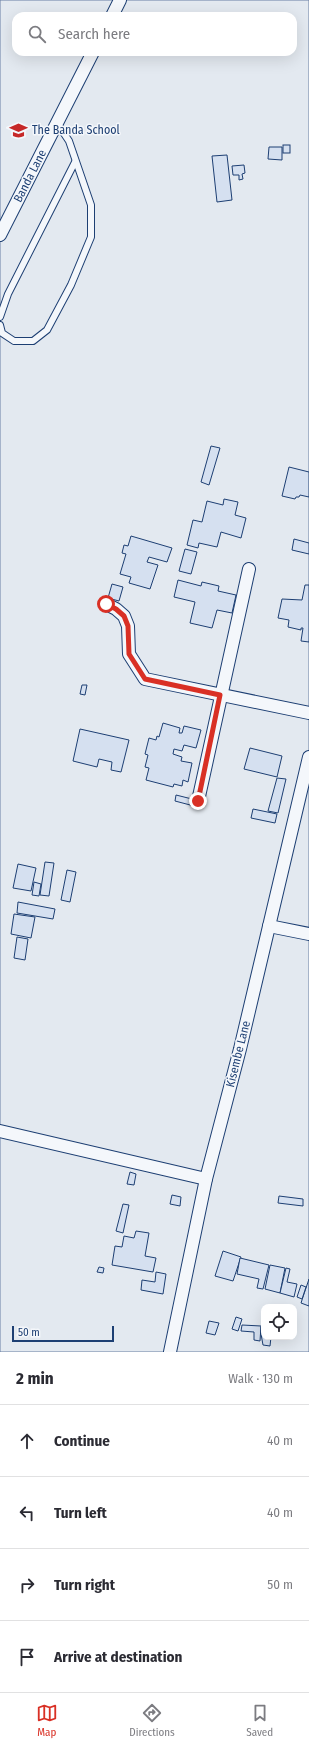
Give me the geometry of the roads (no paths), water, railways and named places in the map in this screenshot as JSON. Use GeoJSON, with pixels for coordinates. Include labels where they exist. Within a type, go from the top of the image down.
{"type":"FeatureCollection","features":[{"type":"Feature","properties":{"kind":"street"},"geometry":{"type":"LineString","coordinates":[[114,12],[120,0]]}},
{"type":"Feature","properties":{"kind":"street","name":"Banda Lane"},"geometry":{"type":"LineString","coordinates":[[0,235],[91,56]]}},
{"type":"Feature","properties":{"kind":"street"},"geometry":{"type":"LineString","coordinates":[[198,801],[220,695],[249,569]]}},
{"type":"Feature","properties":{"kind":"street"},"geometry":{"type":"LineString","coordinates":[[106,604],[116,609],[124,616],[128,626],[129,654],[145,679],[309,713]]}},
{"type":"Feature","properties":{"kind":"street","name":"Kisembe Lane"},"geometry":{"type":"LineString","coordinates":[[170,1352],[206,1179],[269,926],[309,757]]}},
{"type":"Feature","properties":{"kind":"street"},"geometry":{"type":"LineString","coordinates":[[269,926],[309,934]]}},
{"type":"Feature","properties":{"kind":"street"},"geometry":{"type":"LineString","coordinates":[[0,1131],[206,1179]]}},
{"type":"Feature","properties":{"kind":"lane"},"geometry":{"type":"LineString","coordinates":[[0,325],[2,333],[14,341],[33,341],[47,330],[71,285],[91,237],[91,205],[75,162],[69,140],[57,123]]}},
{"type":"Feature","properties":{"kind":"lane"},"geometry":{"type":"LineString","coordinates":[[0,316],[8,294],[75,162]]}},
{"type":"Feature","properties":{"kind":"place","name":"The Banda School"},"geometry":{"type":"Point","coordinates":[19,130]}}]}
